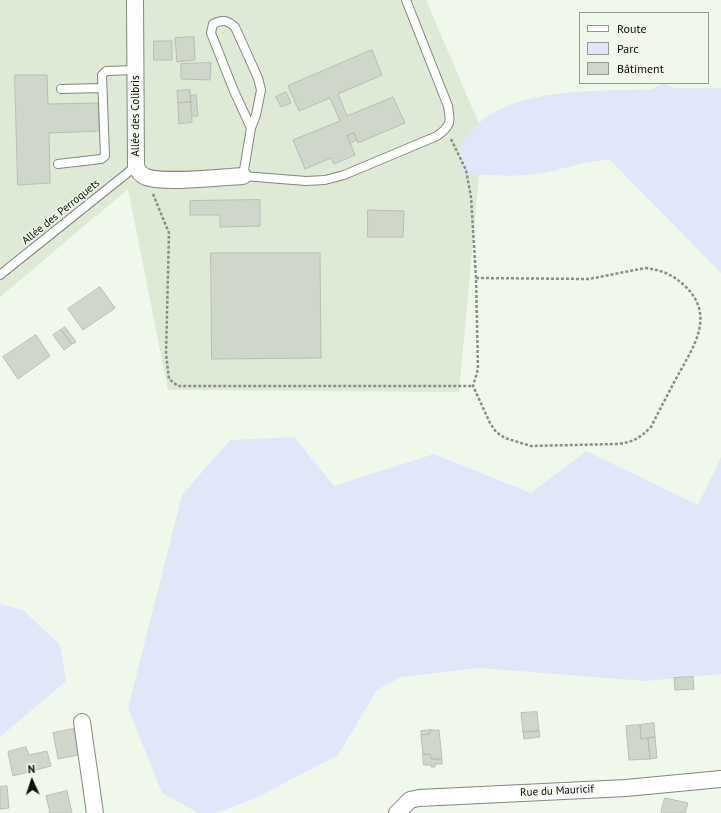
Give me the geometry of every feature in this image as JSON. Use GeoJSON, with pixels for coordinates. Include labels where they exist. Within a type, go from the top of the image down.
{"type":"FeatureCollection","features":[{"type":"Feature","properties":{"kind":"street","name":"Allée des Colibris"},"geometry":{"type":"LineString","coordinates":[[136,0],[136,70],[141,171]]}},
{"type":"Feature","properties":{"kind":"street"},"geometry":{"type":"LineString","coordinates":[[141,171],[170,180],[244,176]]}},
{"type":"Feature","properties":{"kind":"street"},"geometry":{"type":"LineString","coordinates":[[82,722],[95,813]]}},
{"type":"Feature","properties":{"kind":"street","name":"Rue du Mauricif"},"geometry":{"type":"LineString","coordinates":[[397,813],[410,800],[419,798],[626,788],[721,779]]}},
{"type":"Feature","properties":{"kind":"lane"},"geometry":{"type":"LineString","coordinates":[[251,128],[234,92],[211,33],[213,24],[219,20],[228,21],[235,27],[258,78],[261,90],[256,116],[251,128],[244,176],[306,181],[325,180],[344,175],[437,136],[447,130],[450,121],[448,106],[406,0]]}},
{"type":"Feature","properties":{"kind":"lane"},"geometry":{"type":"LineString","coordinates":[[58,164],[102,159],[105,156],[102,88],[103,72],[136,70]]}},
{"type":"Feature","properties":{"kind":"lane"},"geometry":{"type":"LineString","coordinates":[[61,89],[102,88]]}},
{"type":"Feature","properties":{"kind":"lane","name":"Allée des Perroquets"},"geometry":{"type":"LineString","coordinates":[[0,275],[141,171]]}},
{"type":"Feature","properties":{"kind":"path"},"geometry":{"type":"LineString","coordinates":[[447,130],[466,170],[472,207],[476,278],[478,369],[473,386],[490,423],[496,432],[516,443],[544,446],[629,443],[641,437],[651,426],[694,348],[699,332],[701,318],[694,295],[678,279],[658,269],[645,268],[589,279],[476,278]]}},
{"type":"Feature","properties":{"kind":"path"},"geometry":{"type":"LineString","coordinates":[[141,171],[169,233],[166,354],[169,379],[178,386],[473,386]]}},
{"type":"Feature","properties":{"kind":"shaded area"},"geometry":{"type":"Polygon","coordinates":[[[0,0],[426,0],[483,133],[459,392],[168,390],[128,189],[0,297],[0,0]]]}},
{"type":"Feature","properties":{"kind":"green space"},"geometry":{"type":"Polygon","coordinates":[[[660,84],[675,88],[721,88],[721,273],[610,160],[587,162],[549,172],[528,175],[507,176],[465,174],[458,154],[467,135],[484,119],[505,107],[528,99],[553,94],[605,90],[652,89],[660,84]]]}},
{"type":"Feature","properties":{"kind":"green space"},"geometry":{"type":"Polygon","coordinates":[[[294,437],[334,486],[434,454],[531,493],[586,451],[698,505],[721,457],[721,674],[645,681],[479,668],[401,677],[377,690],[338,755],[254,799],[215,813],[198,813],[162,793],[128,708],[182,495],[230,440],[294,437]]]}},
{"type":"Feature","properties":{"kind":"green space"},"geometry":{"type":"Polygon","coordinates":[[[0,604],[23,610],[60,645],[66,681],[0,737],[0,604]]]}},
{"type":"Feature","properties":{"kind":"building"},"geometry":{"type":"Polygon","coordinates":[[[194,37],[195,60],[177,62],[175,38],[194,37]]]}},
{"type":"Feature","properties":{"kind":"building"},"geometry":{"type":"Polygon","coordinates":[[[154,41],[172,41],[172,60],[154,60],[154,41]]]}},
{"type":"Feature","properties":{"kind":"building"},"geometry":{"type":"Polygon","coordinates":[[[372,50],[382,75],[338,94],[347,116],[393,97],[405,123],[358,143],[354,133],[347,136],[355,155],[334,164],[331,158],[305,169],[293,140],[340,121],[330,98],[299,111],[288,86],[372,50]]]}},
{"type":"Feature","properties":{"kind":"building"},"geometry":{"type":"Polygon","coordinates":[[[211,63],[210,80],[181,79],[181,64],[211,63]]]}},
{"type":"Feature","properties":{"kind":"building"},"geometry":{"type":"Polygon","coordinates":[[[15,75],[47,75],[48,104],[98,103],[99,131],[49,133],[50,183],[18,185],[15,75]]]}},
{"type":"Feature","properties":{"kind":"building"},"geometry":{"type":"Polygon","coordinates":[[[190,90],[191,102],[178,103],[177,91],[190,90]]]}},
{"type":"Feature","properties":{"kind":"building"},"geometry":{"type":"Polygon","coordinates":[[[286,92],[291,103],[281,107],[276,97],[286,92]]]}},
{"type":"Feature","properties":{"kind":"building"},"geometry":{"type":"Polygon","coordinates":[[[196,95],[198,116],[192,116],[190,96],[196,95]]]}},
{"type":"Feature","properties":{"kind":"building"},"geometry":{"type":"Polygon","coordinates":[[[191,102],[192,122],[179,124],[178,103],[191,102]]]}},
{"type":"Feature","properties":{"kind":"building"},"geometry":{"type":"Polygon","coordinates":[[[354,133],[357,140],[350,143],[347,136],[354,133]]]}},
{"type":"Feature","properties":{"kind":"building"},"geometry":{"type":"Polygon","coordinates":[[[260,200],[260,226],[220,227],[220,215],[190,215],[190,201],[260,200]]]}},
{"type":"Feature","properties":{"kind":"building"},"geometry":{"type":"Polygon","coordinates":[[[368,210],[404,211],[403,237],[368,237],[368,210]]]}},
{"type":"Feature","properties":{"kind":"building"},"geometry":{"type":"Polygon","coordinates":[[[211,253],[320,253],[321,358],[212,359],[211,253]]]}},
{"type":"Feature","properties":{"kind":"building"},"geometry":{"type":"Polygon","coordinates":[[[100,287],[115,308],[83,330],[68,309],[100,287]]]}},
{"type":"Feature","properties":{"kind":"building"},"geometry":{"type":"Polygon","coordinates":[[[65,327],[76,342],[72,344],[61,330],[65,327]]]}},
{"type":"Feature","properties":{"kind":"building"},"geometry":{"type":"Polygon","coordinates":[[[61,330],[72,344],[64,350],[53,335],[61,330]]]}},
{"type":"Feature","properties":{"kind":"building"},"geometry":{"type":"Polygon","coordinates":[[[36,335],[50,356],[18,379],[3,357],[36,335]]]}},
{"type":"Feature","properties":{"kind":"building"},"geometry":{"type":"Polygon","coordinates":[[[693,677],[694,689],[675,690],[674,678],[693,677]]]}},
{"type":"Feature","properties":{"kind":"building"},"geometry":{"type":"Polygon","coordinates":[[[537,712],[539,731],[523,732],[521,713],[537,712]]]}},
{"type":"Feature","properties":{"kind":"building"},"geometry":{"type":"Polygon","coordinates":[[[654,723],[655,737],[641,739],[640,725],[654,723]]]}},
{"type":"Feature","properties":{"kind":"building"},"geometry":{"type":"Polygon","coordinates":[[[640,725],[641,739],[648,738],[650,759],[629,760],[626,726],[640,725]]]}},
{"type":"Feature","properties":{"kind":"building"},"geometry":{"type":"Polygon","coordinates":[[[78,728],[84,754],[58,759],[53,733],[78,728]]]}},
{"type":"Feature","properties":{"kind":"building"},"geometry":{"type":"Polygon","coordinates":[[[431,730],[439,730],[442,759],[431,759],[430,754],[423,754],[421,735],[429,734],[431,730]]]}},
{"type":"Feature","properties":{"kind":"building"},"geometry":{"type":"Polygon","coordinates":[[[431,730],[429,734],[421,735],[421,731],[431,730]]]}},
{"type":"Feature","properties":{"kind":"building"},"geometry":{"type":"Polygon","coordinates":[[[539,731],[540,737],[524,739],[523,732],[539,731]]]}},
{"type":"Feature","properties":{"kind":"building"},"geometry":{"type":"Polygon","coordinates":[[[655,737],[657,758],[650,759],[648,738],[655,737]]]}},
{"type":"Feature","properties":{"kind":"building"},"geometry":{"type":"Polygon","coordinates":[[[26,747],[29,755],[47,751],[51,766],[13,776],[8,752],[26,747]]]}},
{"type":"Feature","properties":{"kind":"building"},"geometry":{"type":"Polygon","coordinates":[[[423,754],[430,754],[431,759],[442,759],[442,764],[435,764],[435,767],[431,767],[431,765],[424,765],[423,754]]]}},
{"type":"Feature","properties":{"kind":"building"},"geometry":{"type":"Polygon","coordinates":[[[7,786],[9,808],[0,809],[0,787],[7,786]]]}},
{"type":"Feature","properties":{"kind":"building"},"geometry":{"type":"Polygon","coordinates":[[[67,791],[72,813],[50,813],[46,796],[67,791]]]}},
{"type":"Feature","properties":{"kind":"building"},"geometry":{"type":"Polygon","coordinates":[[[665,798],[688,803],[685,813],[661,813],[665,798]]]}}]}
